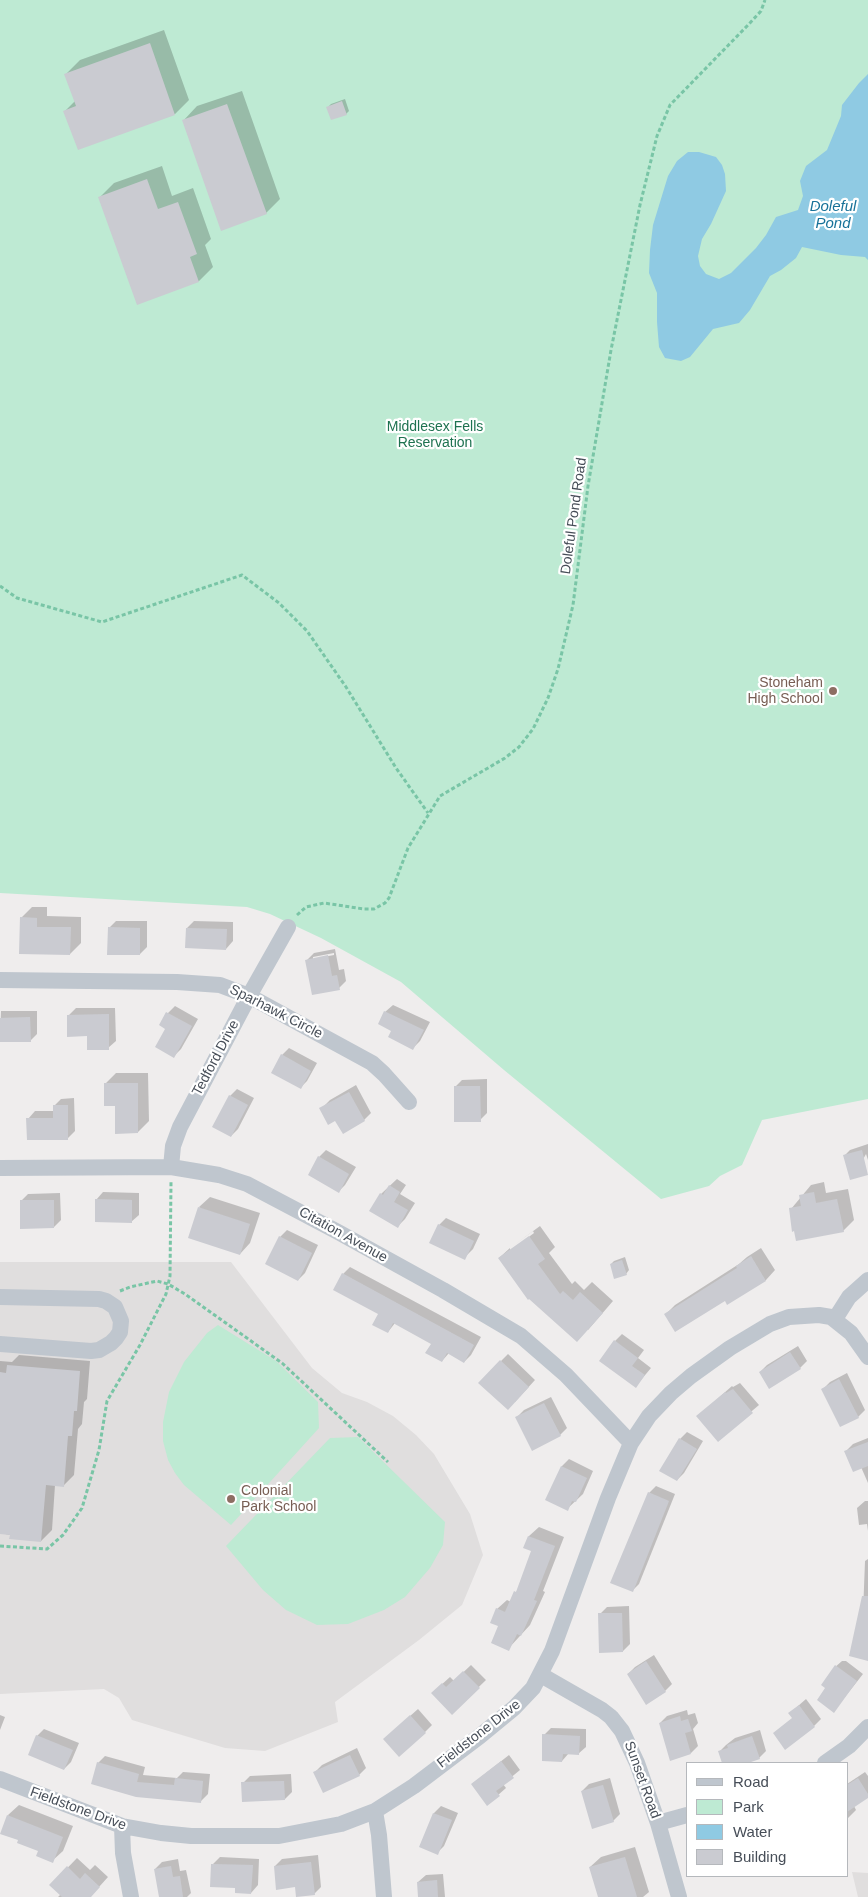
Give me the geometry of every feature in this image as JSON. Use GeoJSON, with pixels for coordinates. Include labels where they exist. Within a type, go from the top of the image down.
{"type":"FeatureCollection","features":[{"type":"Feature","properties":{"kind":"street","name":"Tedford Drive"},"geometry":{"type":"LineString","coordinates":[[171,1167],[174,1146],[180,1127],[249,996],[288,927]]}},
{"type":"Feature","properties":{"kind":"street","name":"Sparhawk Circle"},"geometry":{"type":"LineString","coordinates":[[0,980],[209,983],[231,988],[372,1063],[409,1102]]}},
{"type":"Feature","properties":{"kind":"street","name":"Citation Avenue"},"geometry":{"type":"LineString","coordinates":[[0,1168],[171,1167],[219,1175],[258,1189],[506,1327],[537,1348],[631,1443]]}},
{"type":"Feature","properties":{"kind":"street"},"geometry":{"type":"LineString","coordinates":[[868,1280],[850,1297],[835,1319],[851,1333],[868,1357]]}},
{"type":"Feature","properties":{"kind":"street"},"geometry":{"type":"LineString","coordinates":[[0,1297],[89,1298],[106,1301],[118,1311],[121,1327],[112,1343],[99,1350],[0,1344]]}},
{"type":"Feature","properties":{"kind":"street","name":"Fieldstone Drive"},"geometry":{"type":"LineString","coordinates":[[0,1779],[42,1797],[122,1826],[191,1836],[279,1836],[341,1824],[375,1811],[414,1786],[503,1718],[529,1693],[541,1675],[552,1651],[608,1498],[631,1443],[642,1425],[656,1408],[706,1364],[780,1320],[799,1315],[819,1314],[835,1319]]}},
{"type":"Feature","properties":{"kind":"street","name":"Sunset Road"},"geometry":{"type":"LineString","coordinates":[[541,1675],[602,1710],[615,1722],[629,1743],[658,1823],[679,1897]]}},
{"type":"Feature","properties":{"kind":"street"},"geometry":{"type":"LineString","coordinates":[[826,1762],[849,1746],[868,1728]]}},
{"type":"Feature","properties":{"kind":"street"},"geometry":{"type":"LineString","coordinates":[[375,1811],[384,1897]]}},
{"type":"Feature","properties":{"kind":"street"},"geometry":{"type":"LineString","coordinates":[[658,1823],[686,1815]]}},
{"type":"Feature","properties":{"kind":"street"},"geometry":{"type":"LineString","coordinates":[[122,1826],[123,1853],[131,1897]]}},
{"type":"Feature","properties":{"kind":"path","name":"Doleful Pond Road"},"geometry":{"type":"LineString","coordinates":[[288,927],[306,907],[324,903],[374,909],[385,903],[390,898],[408,848],[440,796],[469,780],[519,747],[533,729],[548,698],[558,669],[573,605],[588,486],[611,350],[640,205],[657,136],[663,120],[674,101],[761,11],[765,0]]}},
{"type":"Feature","properties":{"kind":"path"},"geometry":{"type":"LineString","coordinates":[[0,586],[17,598],[102,622],[242,575],[279,603],[307,631],[346,687],[396,768],[428,814]]}},
{"type":"Feature","properties":{"kind":"path"},"geometry":{"type":"LineString","coordinates":[[0,1546],[47,1549],[63,1535],[82,1508],[99,1450],[107,1401],[149,1330],[166,1294],[168,1284],[171,1167]]}},
{"type":"Feature","properties":{"kind":"path"},"geometry":{"type":"LineString","coordinates":[[106,1301],[121,1290],[130,1287],[157,1281],[168,1284],[282,1363],[388,1462]]}},
{"type":"Feature","properties":{"kind":"shaded area","name":"Colonial Park School"},"geometry":{"type":"Polygon","coordinates":[[[0,1262],[231,1262],[312,1368],[342,1393],[367,1402],[393,1416],[416,1435],[434,1454],[470,1514],[483,1555],[462,1605],[419,1640],[335,1702],[338,1722],[265,1751],[225,1748],[132,1720],[119,1698],[104,1689],[0,1694],[0,1262]]]}},
{"type":"Feature","properties":{"kind":"shaded area"},"geometry":{"type":"Polygon","coordinates":[[[852,1872],[868,1873],[868,1897],[858,1897],[852,1872]]]}},
{"type":"Feature","properties":{"kind":"green space","name":"Middlesex Fells Reservation"},"geometry":{"type":"Polygon","coordinates":[[[0,0],[868,0],[868,1099],[762,1120],[742,1165],[720,1176],[709,1186],[661,1199],[504,1070],[401,982],[321,938],[270,914],[247,907],[0,893],[0,0]]]}},
{"type":"Feature","properties":{"kind":"green space"},"geometry":{"type":"Polygon","coordinates":[[[218,1325],[276,1361],[318,1402],[319,1428],[231,1525],[184,1485],[168,1460],[163,1441],[163,1422],[169,1392],[184,1362],[207,1333],[218,1325]]]}},
{"type":"Feature","properties":{"kind":"green space"},"geometry":{"type":"Polygon","coordinates":[[[358,1437],[445,1522],[443,1545],[430,1568],[405,1597],[384,1610],[348,1624],[317,1625],[286,1610],[263,1590],[226,1546],[330,1438],[358,1437]]]}},
{"type":"Feature","properties":{"kind":"water","name":"Doleful Pond"},"geometry":{"type":"Polygon","coordinates":[[[868,74],[868,260],[865,257],[841,255],[802,247],[796,258],[770,276],[750,310],[739,323],[713,329],[690,357],[681,361],[665,358],[659,347],[657,293],[649,273],[650,250],[653,225],[668,176],[677,161],[688,152],[699,152],[716,157],[722,165],[725,174],[726,191],[702,239],[698,256],[700,266],[706,274],[719,279],[731,273],[756,248],[776,217],[798,210],[803,196],[800,181],[806,166],[827,150],[841,116],[842,105],[868,74]]]}},
{"type":"Feature","properties":{"kind":"building"},"geometry":{"type":"Polygon","coordinates":[[[150,43],[175,115],[78,150],[63,111],[76,106],[64,74],[150,43]]]}},
{"type":"Feature","properties":{"kind":"building"},"geometry":{"type":"Polygon","coordinates":[[[342,101],[347,115],[331,120],[326,107],[342,101]]]}},
{"type":"Feature","properties":{"kind":"building"},"geometry":{"type":"Polygon","coordinates":[[[227,104],[267,214],[221,231],[182,120],[227,104]]]}},
{"type":"Feature","properties":{"kind":"building"},"geometry":{"type":"Polygon","coordinates":[[[147,179],[158,209],[178,202],[197,254],[190,257],[199,282],[137,305],[98,197],[147,179]]]}},
{"type":"Feature","properties":{"kind":"building"},"geometry":{"type":"Polygon","coordinates":[[[20,917],[37,918],[37,927],[71,927],[70,955],[19,954],[20,917]]]}},
{"type":"Feature","properties":{"kind":"building"},"geometry":{"type":"Polygon","coordinates":[[[108,927],[140,928],[140,955],[107,955],[108,927]]]}},
{"type":"Feature","properties":{"kind":"building"},"geometry":{"type":"Polygon","coordinates":[[[186,928],[227,929],[226,950],[185,948],[186,928]]]}},
{"type":"Feature","properties":{"kind":"building"},"geometry":{"type":"Polygon","coordinates":[[[328,955],[332,976],[337,975],[340,990],[312,995],[305,960],[328,955]]]}},
{"type":"Feature","properties":{"kind":"building"},"geometry":{"type":"Polygon","coordinates":[[[384,1011],[424,1030],[413,1050],[388,1037],[391,1031],[378,1024],[384,1011]]]}},
{"type":"Feature","properties":{"kind":"building"},"geometry":{"type":"Polygon","coordinates":[[[166,1012],[192,1026],[174,1058],[155,1047],[165,1029],[159,1025],[166,1012]]]}},
{"type":"Feature","properties":{"kind":"building"},"geometry":{"type":"Polygon","coordinates":[[[109,1014],[109,1050],[87,1050],[87,1036],[67,1037],[67,1015],[109,1014]]]}},
{"type":"Feature","properties":{"kind":"building"},"geometry":{"type":"Polygon","coordinates":[[[30,1017],[31,1042],[0,1042],[0,1018],[30,1017]]]}},
{"type":"Feature","properties":{"kind":"building"},"geometry":{"type":"Polygon","coordinates":[[[281,1054],[311,1071],[301,1089],[271,1073],[281,1054]]]}},
{"type":"Feature","properties":{"kind":"building"},"geometry":{"type":"Polygon","coordinates":[[[104,1083],[138,1083],[138,1133],[115,1134],[115,1106],[104,1106],[104,1083]]]}},
{"type":"Feature","properties":{"kind":"building"},"geometry":{"type":"Polygon","coordinates":[[[454,1086],[480,1086],[481,1122],[454,1122],[454,1086]]]}},
{"type":"Feature","properties":{"kind":"building"},"geometry":{"type":"Polygon","coordinates":[[[349,1092],[365,1121],[343,1134],[335,1121],[328,1125],[319,1108],[349,1092]]]}},
{"type":"Feature","properties":{"kind":"building"},"geometry":{"type":"Polygon","coordinates":[[[229,1095],[248,1105],[231,1137],[212,1127],[229,1095]]]}},
{"type":"Feature","properties":{"kind":"building"},"geometry":{"type":"Polygon","coordinates":[[[53,1105],[68,1105],[68,1140],[27,1140],[26,1118],[53,1118],[53,1105]]]}},
{"type":"Feature","properties":{"kind":"building"},"geometry":{"type":"Polygon","coordinates":[[[862,1150],[868,1175],[850,1180],[843,1155],[862,1150]]]}},
{"type":"Feature","properties":{"kind":"building"},"geometry":{"type":"Polygon","coordinates":[[[318,1156],[349,1174],[339,1193],[308,1175],[318,1156]]]}},
{"type":"Feature","properties":{"kind":"building"},"geometry":{"type":"Polygon","coordinates":[[[389,1185],[400,1192],[394,1202],[408,1210],[398,1228],[369,1211],[380,1193],[383,1195],[389,1185]]]}},
{"type":"Feature","properties":{"kind":"building"},"geometry":{"type":"Polygon","coordinates":[[[814,1192],[816,1203],[837,1199],[844,1232],[796,1241],[794,1231],[792,1232],[789,1208],[801,1206],[799,1195],[814,1192]]]}},
{"type":"Feature","properties":{"kind":"building"},"geometry":{"type":"Polygon","coordinates":[[[95,1199],[132,1200],[132,1223],[95,1222],[95,1199]]]}},
{"type":"Feature","properties":{"kind":"building"},"geometry":{"type":"Polygon","coordinates":[[[20,1200],[54,1200],[54,1228],[20,1229],[20,1200]]]}},
{"type":"Feature","properties":{"kind":"building"},"geometry":{"type":"Polygon","coordinates":[[[198,1207],[250,1224],[240,1255],[188,1238],[198,1207]]]}},
{"type":"Feature","properties":{"kind":"building"},"geometry":{"type":"Polygon","coordinates":[[[438,1224],[474,1241],[465,1260],[429,1243],[438,1224]]]}},
{"type":"Feature","properties":{"kind":"building"},"geometry":{"type":"Polygon","coordinates":[[[279,1236],[312,1253],[298,1281],[265,1264],[279,1236]]]}},
{"type":"Feature","properties":{"kind":"building"},"geometry":{"type":"Polygon","coordinates":[[[529,1236],[545,1259],[538,1264],[560,1294],[563,1291],[573,1300],[580,1292],[603,1313],[577,1342],[528,1300],[498,1258],[529,1236]]]}},
{"type":"Feature","properties":{"kind":"building"},"geometry":{"type":"Polygon","coordinates":[[[751,1256],[766,1281],[727,1305],[725,1301],[675,1332],[664,1314],[737,1268],[736,1266],[751,1256]]]}},
{"type":"Feature","properties":{"kind":"building"},"geometry":{"type":"Polygon","coordinates":[[[622,1260],[627,1275],[614,1279],[610,1264],[622,1260]]]}},
{"type":"Feature","properties":{"kind":"building"},"geometry":{"type":"Polygon","coordinates":[[[342,1273],[474,1345],[464,1363],[447,1353],[442,1362],[425,1353],[431,1344],[393,1323],[388,1333],[372,1325],[378,1314],[333,1290],[342,1273]]]}},
{"type":"Feature","properties":{"kind":"building"},"geometry":{"type":"Polygon","coordinates":[[[614,1340],[638,1358],[632,1366],[645,1375],[636,1388],[599,1361],[614,1340]]]}},
{"type":"Feature","properties":{"kind":"building"},"geometry":{"type":"Polygon","coordinates":[[[790,1352],[801,1369],[769,1389],[759,1372],[790,1352]]]}},
{"type":"Feature","properties":{"kind":"building"},"geometry":{"type":"Polygon","coordinates":[[[500,1360],[529,1387],[508,1410],[478,1383],[500,1360]]]}},
{"type":"Feature","properties":{"kind":"building"},"geometry":{"type":"Polygon","coordinates":[[[7,1365],[80,1371],[77,1411],[74,1411],[72,1436],[68,1436],[64,1487],[46,1485],[41,1542],[9,1539],[10,1535],[0,1534],[0,1372],[6,1373],[7,1365]]]}},
{"type":"Feature","properties":{"kind":"building"},"geometry":{"type":"Polygon","coordinates":[[[839,1379],[859,1418],[840,1427],[821,1389],[839,1379]]]}},
{"type":"Feature","properties":{"kind":"building"},"geometry":{"type":"Polygon","coordinates":[[[733,1389],[753,1413],[718,1442],[696,1416],[725,1392],[733,1389]]]}},
{"type":"Feature","properties":{"kind":"building"},"geometry":{"type":"Polygon","coordinates":[[[544,1403],[561,1436],[532,1451],[515,1417],[544,1403]]]}},
{"type":"Feature","properties":{"kind":"building"},"geometry":{"type":"Polygon","coordinates":[[[679,1438],[697,1449],[677,1481],[659,1471],[679,1438]]]}},
{"type":"Feature","properties":{"kind":"building"},"geometry":{"type":"Polygon","coordinates":[[[868,1442],[868,1466],[853,1472],[844,1451],[868,1442]]]}},
{"type":"Feature","properties":{"kind":"building"},"geometry":{"type":"Polygon","coordinates":[[[561,1466],[587,1478],[576,1502],[572,1501],[568,1511],[545,1500],[561,1466]]]}},
{"type":"Feature","properties":{"kind":"building"},"geometry":{"type":"Polygon","coordinates":[[[648,1492],[669,1501],[633,1592],[610,1583],[648,1492]]]}},
{"type":"Feature","properties":{"kind":"building"},"geometry":{"type":"Polygon","coordinates":[[[528,1536],[555,1546],[534,1600],[537,1601],[521,1636],[517,1634],[509,1651],[491,1643],[498,1626],[490,1623],[496,1608],[505,1612],[514,1591],[516,1592],[531,1551],[523,1548],[528,1536]]]}},
{"type":"Feature","properties":{"kind":"building"},"geometry":{"type":"Polygon","coordinates":[[[862,1596],[868,1596],[868,1661],[849,1656],[862,1596]]]}},
{"type":"Feature","properties":{"kind":"building"},"geometry":{"type":"Polygon","coordinates":[[[598,1613],[622,1613],[623,1652],[599,1653],[598,1613]]]}},
{"type":"Feature","properties":{"kind":"building"},"geometry":{"type":"Polygon","coordinates":[[[646,1661],[666,1692],[646,1705],[627,1674],[646,1661]]]}},
{"type":"Feature","properties":{"kind":"building"},"geometry":{"type":"Polygon","coordinates":[[[835,1665],[857,1681],[834,1713],[817,1700],[825,1688],[821,1685],[835,1665]]]}},
{"type":"Feature","properties":{"kind":"building"},"geometry":{"type":"Polygon","coordinates":[[[463,1671],[480,1688],[452,1715],[431,1693],[442,1683],[446,1687],[463,1671]]]}},
{"type":"Feature","properties":{"kind":"building"},"geometry":{"type":"Polygon","coordinates":[[[799,1705],[815,1727],[785,1750],[773,1733],[792,1718],[788,1713],[799,1705]]]}},
{"type":"Feature","properties":{"kind":"building"},"geometry":{"type":"Polygon","coordinates":[[[410,1715],[426,1733],[399,1757],[383,1739],[410,1715]]]}},
{"type":"Feature","properties":{"kind":"building"},"geometry":{"type":"Polygon","coordinates":[[[680,1716],[681,1721],[688,1719],[692,1731],[685,1733],[691,1754],[670,1761],[659,1723],[680,1716]]]}},
{"type":"Feature","properties":{"kind":"building"},"geometry":{"type":"Polygon","coordinates":[[[542,1734],[580,1736],[579,1755],[563,1754],[562,1762],[542,1761],[542,1734]]]}},
{"type":"Feature","properties":{"kind":"building"},"geometry":{"type":"Polygon","coordinates":[[[36,1735],[73,1750],[64,1770],[28,1755],[36,1735]]]}},
{"type":"Feature","properties":{"kind":"building"},"geometry":{"type":"Polygon","coordinates":[[[752,1736],[760,1759],[751,1762],[722,1762],[718,1751],[728,1748],[727,1745],[752,1736]]]}},
{"type":"Feature","properties":{"kind":"building"},"geometry":{"type":"Polygon","coordinates":[[[350,1755],[360,1776],[323,1793],[313,1772],[350,1755]]]}},
{"type":"Feature","properties":{"kind":"building"},"geometry":{"type":"Polygon","coordinates":[[[501,1761],[514,1778],[496,1791],[500,1796],[487,1806],[471,1784],[501,1761]]]}},
{"type":"Feature","properties":{"kind":"building"},"geometry":{"type":"Polygon","coordinates":[[[97,1762],[139,1774],[137,1782],[174,1785],[175,1778],[203,1781],[201,1803],[136,1797],[91,1784],[97,1762]]]}},
{"type":"Feature","properties":{"kind":"building"},"geometry":{"type":"Polygon","coordinates":[[[858,1778],[868,1794],[868,1798],[848,1811],[848,1784],[858,1778]]]}},
{"type":"Feature","properties":{"kind":"building"},"geometry":{"type":"Polygon","coordinates":[[[284,1781],[285,1800],[242,1802],[241,1782],[284,1781]]]}},
{"type":"Feature","properties":{"kind":"building"},"geometry":{"type":"Polygon","coordinates":[[[603,1785],[614,1822],[592,1829],[581,1791],[603,1785]]]}},
{"type":"Feature","properties":{"kind":"building"},"geometry":{"type":"Polygon","coordinates":[[[433,1813],[452,1820],[438,1855],[419,1847],[433,1813]]]}},
{"type":"Feature","properties":{"kind":"building"},"geometry":{"type":"Polygon","coordinates":[[[7,1815],[63,1837],[53,1863],[36,1856],[38,1851],[17,1843],[18,1840],[0,1834],[7,1815]]]}},
{"type":"Feature","properties":{"kind":"building"},"geometry":{"type":"Polygon","coordinates":[[[625,1857],[637,1897],[598,1897],[589,1867],[625,1857]]]}},
{"type":"Feature","properties":{"kind":"building"},"geometry":{"type":"Polygon","coordinates":[[[311,1862],[315,1895],[296,1897],[295,1887],[276,1890],[274,1866],[311,1862]]]}},
{"type":"Feature","properties":{"kind":"building"},"geometry":{"type":"Polygon","coordinates":[[[211,1864],[253,1865],[251,1894],[235,1893],[235,1888],[210,1887],[211,1864]]]}},
{"type":"Feature","properties":{"kind":"building"},"geometry":{"type":"Polygon","coordinates":[[[67,1866],[80,1879],[85,1873],[100,1887],[91,1897],[62,1897],[49,1885],[67,1866]]]}},
{"type":"Feature","properties":{"kind":"building"},"geometry":{"type":"Polygon","coordinates":[[[171,1866],[173,1877],[180,1876],[183,1897],[159,1897],[154,1869],[171,1866]]]}},
{"type":"Feature","properties":{"kind":"building"},"geometry":{"type":"Polygon","coordinates":[[[437,1880],[438,1897],[418,1897],[417,1882],[437,1880]]]}},
{"type":"Feature","properties":{"kind":"place","name":"Stoneham High School"},"geometry":{"type":"Point","coordinates":[833,691]}},
{"type":"Feature","properties":{"kind":"place","name":"Colonial Park School"},"geometry":{"type":"Point","coordinates":[231,1499]}}]}
